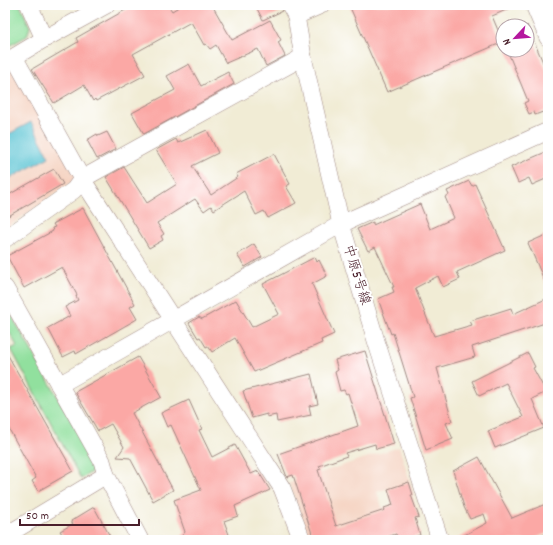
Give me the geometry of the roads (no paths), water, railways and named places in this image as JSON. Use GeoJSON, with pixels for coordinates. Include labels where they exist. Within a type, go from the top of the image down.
{"type":"FeatureCollection","features":[{"type":"Feature","properties":{"kind":"street"},"geometry":{"type":"LineString","coordinates":[[29,5],[44,39]]}},
{"type":"Feature","properties":{"kind":"street"},"geometry":{"type":"LineString","coordinates":[[106,5],[14,56],[82,179],[282,488],[302,540]]}},
{"type":"Feature","properties":{"kind":"street"},"geometry":{"type":"LineString","coordinates":[[293,10],[321,5]]}},
{"type":"Feature","properties":{"kind":"street"},"geometry":{"type":"LineString","coordinates":[[534,5],[548,38]]}},
{"type":"Feature","properties":{"kind":"street","name":"中原5号線"},"geometry":{"type":"LineString","coordinates":[[293,10],[341,224],[377,344],[440,540]]}},
{"type":"Feature","properties":{"kind":"street"},"geometry":{"type":"LineString","coordinates":[[5,239],[74,190],[82,179],[303,57]]}},
{"type":"Feature","properties":{"kind":"street"},"geometry":{"type":"LineString","coordinates":[[59,385],[341,224],[548,131]]}},
{"type":"Feature","properties":{"kind":"street"},"geometry":{"type":"LineString","coordinates":[[5,288],[102,461],[106,475],[140,540]]}},
{"type":"Feature","properties":{"kind":"street"},"geometry":{"type":"LineString","coordinates":[[5,536],[106,475]]}},
{"type":"Feature","properties":{"kind":"water"},"geometry":{"type":"Polygon","coordinates":[[[31,122],[49,157],[5,181],[5,136],[31,122]]]}}]}
